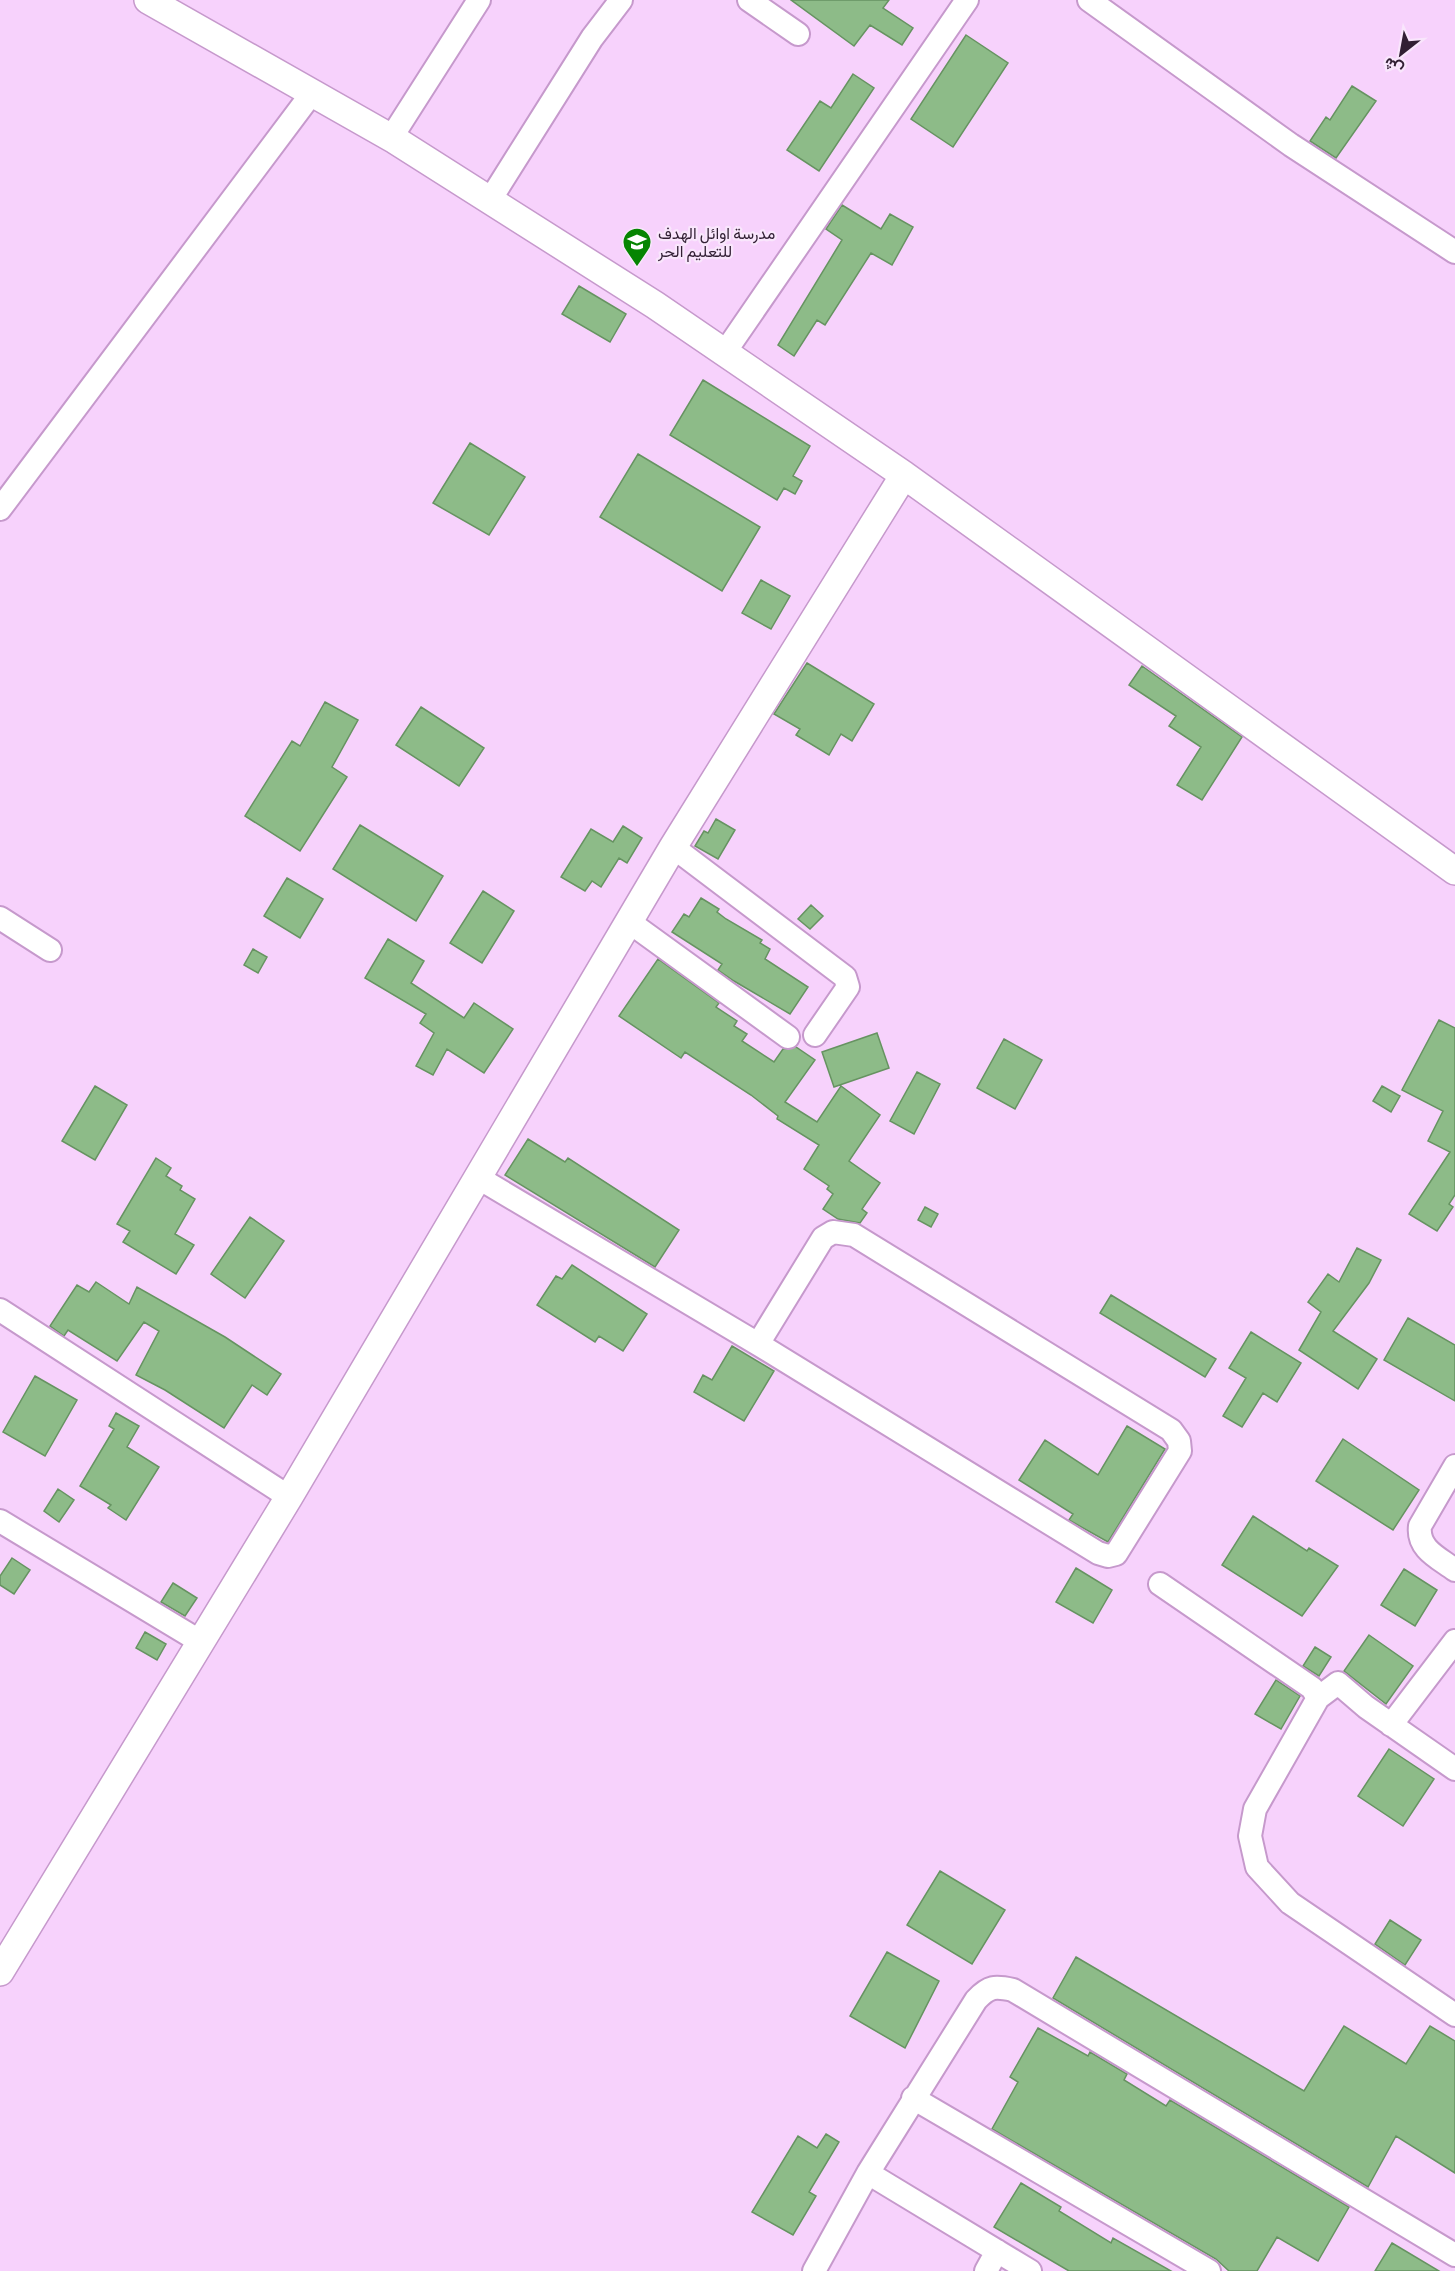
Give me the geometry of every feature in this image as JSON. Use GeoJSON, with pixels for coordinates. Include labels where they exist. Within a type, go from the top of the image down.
{"type":"FeatureCollection","features":[{"type":"Feature","properties":{"kind":"street"},"geometry":{"type":"LineString","coordinates":[[148,0],[391,138],[725,352],[904,475],[1455,871]]}},
{"type":"Feature","properties":{"kind":"street"},"geometry":{"type":"LineString","coordinates":[[391,138],[479,0]]}},
{"type":"Feature","properties":{"kind":"street"},"geometry":{"type":"LineString","coordinates":[[490,200],[592,38],[621,0]]}},
{"type":"Feature","properties":{"kind":"street"},"geometry":{"type":"LineString","coordinates":[[749,0],[798,34]]}},
{"type":"Feature","properties":{"kind":"street"},"geometry":{"type":"LineString","coordinates":[[725,352],[967,0]]}},
{"type":"Feature","properties":{"kind":"street"},"geometry":{"type":"LineString","coordinates":[[1089,0],[1291,145],[1455,252]]}},
{"type":"Feature","properties":{"kind":"street"},"geometry":{"type":"LineString","coordinates":[[0,509],[312,93]]}},
{"type":"Feature","properties":{"kind":"street"},"geometry":{"type":"LineString","coordinates":[[0,1972],[289,1497],[628,921],[904,475]]}},
{"type":"Feature","properties":{"kind":"street"},"geometry":{"type":"LineString","coordinates":[[673,847],[845,977],[848,987],[815,1035]]}},
{"type":"Feature","properties":{"kind":"street"},"geometry":{"type":"LineString","coordinates":[[0,918],[50,950]]}},
{"type":"Feature","properties":{"kind":"street"},"geometry":{"type":"LineString","coordinates":[[628,921],[788,1038]]}},
{"type":"Feature","properties":{"kind":"street"},"geometry":{"type":"LineString","coordinates":[[477,1177],[758,1344],[1098,1553],[1108,1556],[1116,1554],[1180,1451],[1179,1441],[1171,1430],[854,1235],[833,1232],[823,1238],[758,1344]]}},
{"type":"Feature","properties":{"kind":"street"},"geometry":{"type":"LineString","coordinates":[[0,1310],[289,1497]]}},
{"type":"Feature","properties":{"kind":"street"},"geometry":{"type":"LineString","coordinates":[[1455,1466],[1420,1526],[1419,1535],[1423,1546],[1455,1570]]}},
{"type":"Feature","properties":{"kind":"street"},"geometry":{"type":"LineString","coordinates":[[0,1521],[201,1642]]}},
{"type":"Feature","properties":{"kind":"street"},"geometry":{"type":"LineString","coordinates":[[1160,1584],[1312,1688],[1318,1698]]}},
{"type":"Feature","properties":{"kind":"street"},"geometry":{"type":"LineString","coordinates":[[1391,1725],[1455,1641]]}},
{"type":"Feature","properties":{"kind":"street"},"geometry":{"type":"LineString","coordinates":[[1455,1769],[1391,1725],[1338,1683],[1318,1698],[1255,1809],[1250,1836],[1257,1867],[1290,1904],[1455,2015]]}},
{"type":"Feature","properties":{"kind":"street"},"geometry":{"type":"LineString","coordinates":[[814,2271],[868,2173],[914,2098],[976,2000],[985,1990],[994,1986],[1013,1990],[1455,2255]]}},
{"type":"Feature","properties":{"kind":"street"},"geometry":{"type":"LineString","coordinates":[[914,2098],[1209,2271]]}},
{"type":"Feature","properties":{"kind":"street"},"geometry":{"type":"LineString","coordinates":[[868,2173],[1030,2271]]}},
{"type":"Feature","properties":{"kind":"street"},"geometry":{"type":"LineString","coordinates":[[986,2271],[997,2251]]}},
{"type":"Feature","properties":{"kind":"building"},"geometry":{"type":"Polygon","coordinates":[[[791,0],[889,0],[883,8],[913,28],[902,45],[870,25],[854,46],[791,0]]]}},
{"type":"Feature","properties":{"kind":"building"},"geometry":{"type":"Polygon","coordinates":[[[966,35],[1008,63],[953,147],[911,119],[966,35]]]}},
{"type":"Feature","properties":{"kind":"building"},"geometry":{"type":"Polygon","coordinates":[[[853,74],[874,88],[819,171],[787,150],[820,101],[831,108],[853,74]]]}},
{"type":"Feature","properties":{"kind":"building"},"geometry":{"type":"Polygon","coordinates":[[[1352,86],[1376,101],[1336,158],[1310,141],[1326,117],[1330,120],[1352,86]]]}},
{"type":"Feature","properties":{"kind":"building"},"geometry":{"type":"Polygon","coordinates":[[[842,205],[881,229],[890,214],[913,227],[892,265],[871,253],[825,325],[817,320],[794,356],[778,345],[842,240],[826,229],[842,205]]]}},
{"type":"Feature","properties":{"kind":"building"},"geometry":{"type":"Polygon","coordinates":[[[579,286],[626,314],[610,342],[562,314],[579,286]]]}},
{"type":"Feature","properties":{"kind":"building"},"geometry":{"type":"Polygon","coordinates":[[[703,380],[810,446],[793,476],[802,481],[795,494],[784,488],[777,500],[670,435],[703,380]]]}},
{"type":"Feature","properties":{"kind":"building"},"geometry":{"type":"Polygon","coordinates":[[[470,443],[525,477],[489,535],[433,503],[470,443]]]}},
{"type":"Feature","properties":{"kind":"building"},"geometry":{"type":"Polygon","coordinates":[[[638,454],[760,527],[722,591],[600,517],[638,454]]]}},
{"type":"Feature","properties":{"kind":"building"},"geometry":{"type":"Polygon","coordinates":[[[761,580],[790,596],[771,629],[742,613],[761,580]]]}},
{"type":"Feature","properties":{"kind":"building"},"geometry":{"type":"Polygon","coordinates":[[[807,663],[874,704],[852,741],[841,734],[829,755],[796,735],[800,729],[774,714],[807,663]]]}},
{"type":"Feature","properties":{"kind":"building"},"geometry":{"type":"Polygon","coordinates":[[[1142,666],[1242,737],[1202,800],[1177,785],[1201,747],[1169,726],[1176,716],[1129,685],[1142,666]]]}},
{"type":"Feature","properties":{"kind":"building"},"geometry":{"type":"Polygon","coordinates":[[[325,702],[358,720],[332,767],[347,777],[300,851],[245,816],[292,741],[300,746],[325,702]]]}},
{"type":"Feature","properties":{"kind":"building"},"geometry":{"type":"Polygon","coordinates":[[[421,707],[484,748],[459,786],[396,745],[421,707]]]}},
{"type":"Feature","properties":{"kind":"building"},"geometry":{"type":"Polygon","coordinates":[[[716,819],[735,830],[718,859],[695,846],[704,831],[708,833],[716,819]]]}},
{"type":"Feature","properties":{"kind":"building"},"geometry":{"type":"Polygon","coordinates":[[[360,825],[443,876],[416,921],[333,869],[360,825]]]}},
{"type":"Feature","properties":{"kind":"building"},"geometry":{"type":"Polygon","coordinates":[[[623,826],[642,838],[627,863],[619,858],[601,887],[592,881],[585,891],[561,877],[591,829],[613,842],[623,826]]]}},
{"type":"Feature","properties":{"kind":"building"},"geometry":{"type":"Polygon","coordinates":[[[287,878],[323,899],[300,938],[264,916],[287,878]]]}},
{"type":"Feature","properties":{"kind":"building"},"geometry":{"type":"Polygon","coordinates":[[[483,891],[514,911],[482,963],[450,943],[483,891]]]}},
{"type":"Feature","properties":{"kind":"building"},"geometry":{"type":"Polygon","coordinates":[[[701,898],[719,909],[717,912],[726,919],[762,940],[760,943],[770,949],[765,959],[808,987],[790,1014],[718,970],[722,964],[672,932],[684,914],[689,917],[701,898]]]}},
{"type":"Feature","properties":{"kind":"building"},"geometry":{"type":"Polygon","coordinates":[[[811,905],[823,916],[810,929],[798,919],[811,905]]]}},
{"type":"Feature","properties":{"kind":"building"},"geometry":{"type":"Polygon","coordinates":[[[388,939],[424,961],[411,983],[464,1018],[474,1003],[513,1029],[484,1073],[447,1049],[433,1075],[416,1066],[434,1033],[420,1023],[426,1014],[365,978],[388,939]]]}},
{"type":"Feature","properties":{"kind":"building"},"geometry":{"type":"Polygon","coordinates":[[[253,949],[267,957],[258,973],[244,965],[253,949]]]}},
{"type":"Feature","properties":{"kind":"building"},"geometry":{"type":"Polygon","coordinates":[[[658,959],[719,1003],[716,1007],[737,1021],[734,1026],[747,1034],[742,1041],[774,1062],[783,1049],[796,1047],[815,1060],[785,1102],[817,1122],[841,1086],[880,1115],[849,1161],[880,1183],[862,1209],[867,1213],[860,1223],[838,1219],[823,1209],[833,1194],[827,1189],[829,1186],[804,1169],[819,1145],[777,1119],[778,1116],[751,1095],[685,1052],[681,1058],[619,1016],[658,959]]]}},
{"type":"Feature","properties":{"kind":"building"},"geometry":{"type":"Polygon","coordinates":[[[1439,1020],[1455,1028],[1455,1195],[1449,1204],[1453,1207],[1437,1231],[1409,1214],[1450,1152],[1428,1141],[1443,1111],[1402,1090],[1439,1020]]]}},
{"type":"Feature","properties":{"kind":"building"},"geometry":{"type":"Polygon","coordinates":[[[877,1033],[889,1068],[834,1087],[822,1052],[877,1033]]]}},
{"type":"Feature","properties":{"kind":"building"},"geometry":{"type":"Polygon","coordinates":[[[1004,1039],[1042,1060],[1015,1109],[977,1088],[1004,1039]]]}},
{"type":"Feature","properties":{"kind":"building"},"geometry":{"type":"Polygon","coordinates":[[[917,1072],[940,1084],[914,1134],[890,1121],[917,1072]]]}},
{"type":"Feature","properties":{"kind":"building"},"geometry":{"type":"Polygon","coordinates":[[[95,1086],[127,1105],[95,1160],[62,1141],[95,1086]]]}},
{"type":"Feature","properties":{"kind":"building"},"geometry":{"type":"Polygon","coordinates":[[[1382,1086],[1400,1096],[1391,1112],[1373,1101],[1382,1086]]]}},
{"type":"Feature","properties":{"kind":"building"},"geometry":{"type":"Polygon","coordinates":[[[528,1139],[565,1162],[568,1158],[679,1230],[655,1267],[505,1175],[528,1139]]]}},
{"type":"Feature","properties":{"kind":"building"},"geometry":{"type":"Polygon","coordinates":[[[156,1158],[171,1168],[166,1176],[182,1186],[180,1190],[195,1199],[175,1234],[194,1245],[176,1274],[123,1242],[130,1231],[117,1224],[156,1158]]]}},
{"type":"Feature","properties":{"kind":"building"},"geometry":{"type":"Polygon","coordinates":[[[925,1207],[938,1214],[931,1227],[918,1220],[925,1207]]]}},
{"type":"Feature","properties":{"kind":"building"},"geometry":{"type":"Polygon","coordinates":[[[250,1217],[284,1241],[245,1298],[211,1274],[250,1217]]]}},
{"type":"Feature","properties":{"kind":"building"},"geometry":{"type":"Polygon","coordinates":[[[1357,1248],[1381,1260],[1369,1283],[1333,1331],[1377,1359],[1358,1389],[1299,1350],[1321,1312],[1308,1302],[1328,1274],[1339,1282],[1357,1248]]]}},
{"type":"Feature","properties":{"kind":"building"},"geometry":{"type":"Polygon","coordinates":[[[572,1265],[647,1314],[623,1351],[599,1336],[595,1342],[537,1305],[556,1276],[562,1279],[572,1265]]]}},
{"type":"Feature","properties":{"kind":"building"},"geometry":{"type":"Polygon","coordinates":[[[96,1282],[129,1304],[137,1287],[225,1337],[281,1374],[267,1395],[252,1385],[224,1428],[165,1390],[136,1375],[159,1331],[144,1322],[117,1361],[68,1330],[64,1336],[50,1326],[77,1285],[89,1292],[96,1282]]]}},
{"type":"Feature","properties":{"kind":"building"},"geometry":{"type":"Polygon","coordinates":[[[1111,1295],[1216,1359],[1205,1377],[1100,1313],[1111,1295]]]}},
{"type":"Feature","properties":{"kind":"building"},"geometry":{"type":"Polygon","coordinates":[[[1408,1318],[1455,1345],[1455,1401],[1384,1360],[1408,1318]]]}},
{"type":"Feature","properties":{"kind":"building"},"geometry":{"type":"Polygon","coordinates":[[[1251,1332],[1301,1363],[1277,1402],[1263,1393],[1242,1427],[1223,1416],[1246,1378],[1229,1368],[1251,1332]]]}},
{"type":"Feature","properties":{"kind":"building"},"geometry":{"type":"Polygon","coordinates":[[[732,1346],[774,1371],[744,1421],[694,1392],[703,1375],[712,1380],[732,1346]]]}},
{"type":"Feature","properties":{"kind":"building"},"geometry":{"type":"Polygon","coordinates":[[[35,1376],[77,1400],[45,1456],[3,1432],[35,1376]]]}},
{"type":"Feature","properties":{"kind":"building"},"geometry":{"type":"Polygon","coordinates":[[[116,1413],[139,1426],[127,1447],[159,1467],[126,1520],[108,1508],[111,1505],[80,1486],[114,1429],[109,1426],[116,1413]]]}},
{"type":"Feature","properties":{"kind":"building"},"geometry":{"type":"Polygon","coordinates":[[[1127,1426],[1165,1449],[1108,1542],[1069,1520],[1073,1514],[1019,1480],[1045,1440],[1098,1475],[1127,1426]]]}},
{"type":"Feature","properties":{"kind":"building"},"geometry":{"type":"Polygon","coordinates":[[[1343,1439],[1419,1490],[1393,1530],[1316,1481],[1343,1439]]]}},
{"type":"Feature","properties":{"kind":"building"},"geometry":{"type":"Polygon","coordinates":[[[58,1489],[74,1500],[59,1522],[44,1511],[58,1489]]]}},
{"type":"Feature","properties":{"kind":"building"},"geometry":{"type":"Polygon","coordinates":[[[1253,1516],[1307,1551],[1309,1548],[1338,1566],[1302,1616],[1222,1565],[1253,1516]]]}},
{"type":"Feature","properties":{"kind":"building"},"geometry":{"type":"Polygon","coordinates":[[[12,1558],[30,1570],[14,1594],[0,1585],[0,1576],[12,1558]]]}},
{"type":"Feature","properties":{"kind":"building"},"geometry":{"type":"Polygon","coordinates":[[[1076,1568],[1112,1590],[1093,1623],[1056,1602],[1076,1568]]]}},
{"type":"Feature","properties":{"kind":"building"},"geometry":{"type":"Polygon","coordinates":[[[1404,1569],[1437,1590],[1415,1626],[1381,1605],[1404,1569]]]}},
{"type":"Feature","properties":{"kind":"building"},"geometry":{"type":"Polygon","coordinates":[[[173,1583],[197,1598],[185,1616],[161,1602],[173,1583]]]}},
{"type":"Feature","properties":{"kind":"building"},"geometry":{"type":"Polygon","coordinates":[[[145,1632],[166,1644],[157,1660],[136,1648],[145,1632]]]}},
{"type":"Feature","properties":{"kind":"building"},"geometry":{"type":"Polygon","coordinates":[[[1369,1635],[1413,1666],[1386,1704],[1344,1671],[1369,1635]]]}},
{"type":"Feature","properties":{"kind":"building"},"geometry":{"type":"Polygon","coordinates":[[[1315,1647],[1331,1657],[1319,1676],[1303,1666],[1315,1647]]]}},
{"type":"Feature","properties":{"kind":"building"},"geometry":{"type":"Polygon","coordinates":[[[1276,1680],[1300,1696],[1281,1729],[1255,1714],[1276,1680]]]}},
{"type":"Feature","properties":{"kind":"building"},"geometry":{"type":"Polygon","coordinates":[[[1389,1749],[1434,1779],[1403,1826],[1358,1796],[1389,1749]]]}},
{"type":"Feature","properties":{"kind":"building"},"geometry":{"type":"Polygon","coordinates":[[[940,1871],[1005,1910],[972,1964],[907,1925],[940,1871]]]}},
{"type":"Feature","properties":{"kind":"building"},"geometry":{"type":"Polygon","coordinates":[[[1390,1920],[1421,1940],[1405,1965],[1375,1944],[1390,1920]]]}},
{"type":"Feature","properties":{"kind":"building"},"geometry":{"type":"Polygon","coordinates":[[[887,1952],[939,1981],[905,2048],[850,2016],[887,1952]]]}},
{"type":"Feature","properties":{"kind":"building"},"geometry":{"type":"Polygon","coordinates":[[[1076,1957],[1304,2091],[1344,2026],[1406,2064],[1430,2026],[1455,2041],[1455,2173],[1396,2136],[1368,2187],[1053,1998],[1076,1957]]]}},
{"type":"Feature","properties":{"kind":"building"},"geometry":{"type":"Polygon","coordinates":[[[1038,2028],[1088,2056],[1090,2052],[1127,2074],[1124,2080],[1166,2106],[1170,2100],[1349,2207],[1318,2261],[1277,2237],[1257,2271],[1229,2271],[1216,2259],[992,2129],[1018,2082],[1010,2077],[1038,2028]]]}},
{"type":"Feature","properties":{"kind":"building"},"geometry":{"type":"Polygon","coordinates":[[[826,2134],[839,2142],[809,2192],[816,2196],[793,2235],[752,2212],[798,2136],[817,2148],[826,2134]]]}},
{"type":"Feature","properties":{"kind":"building"},"geometry":{"type":"Polygon","coordinates":[[[1021,2183],[1061,2207],[1059,2211],[1111,2243],[1113,2238],[1171,2271],[1069,2271],[994,2227],[1021,2183]]]}},
{"type":"Feature","properties":{"kind":"building"},"geometry":{"type":"Polygon","coordinates":[[[1392,2243],[1439,2271],[1375,2271],[1392,2243]]]}},
{"type":"Feature","properties":{"kind":"place","name":"مدرسة اوائل الهدف للتعليم الحر"},"geometry":{"type":"Point","coordinates":[637,268]}}]}
